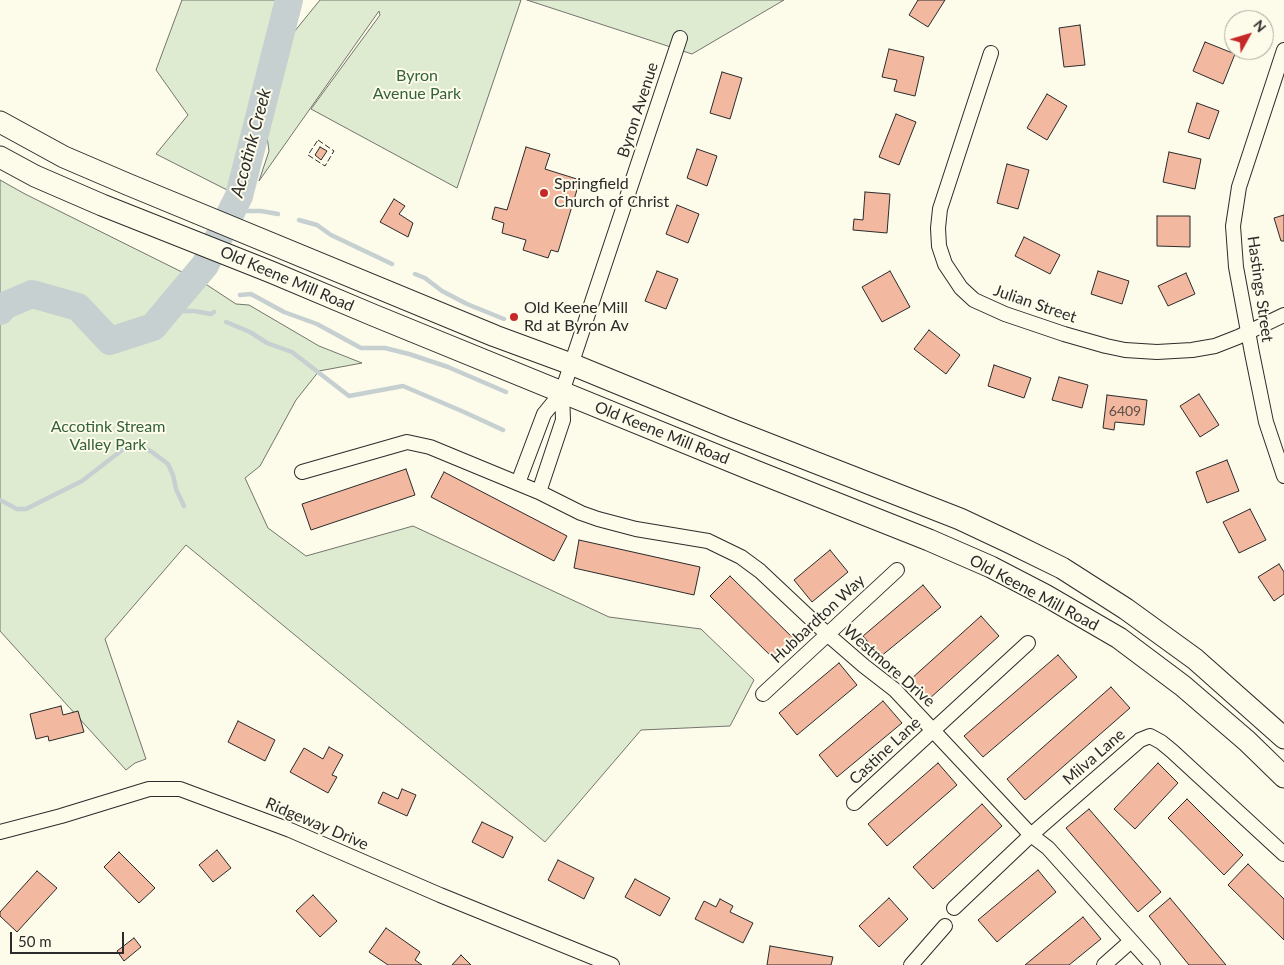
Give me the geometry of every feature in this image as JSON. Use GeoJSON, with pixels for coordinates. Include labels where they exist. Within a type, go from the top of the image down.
{"type":"FeatureCollection","features":[{"type":"Feature","properties":{"kind":"main road","name":"Old Keene Mill Road"},"geometry":{"type":"LineString","coordinates":[[0,122],[64,157],[495,336],[571,364],[960,519],[1062,568],[1126,608],[1187,654],[1284,738]]}},
{"type":"Feature","properties":{"kind":"main road","name":"Old Keene Mill Road"},"geometry":{"type":"LineString","coordinates":[[0,157],[35,176],[102,205],[168,230],[991,567],[1045,595],[1119,638],[1184,686],[1247,741],[1284,777]]}},
{"type":"Feature","properties":{"kind":"street","name":"Byron Avenue"},"geometry":{"type":"LineString","coordinates":[[562,392],[680,38]]}},
{"type":"Feature","properties":{"kind":"street","name":"Hastings Street"},"geometry":{"type":"LineString","coordinates":[[1284,50],[1239,187],[1233,226],[1234,253],[1266,422],[1284,476]]}},
{"type":"Feature","properties":{"kind":"street","name":"Julian Street"},"geometry":{"type":"LineString","coordinates":[[991,53],[940,209],[938,228],[939,246],[945,264],[961,288],[974,300],[1005,314],[1081,339],[1126,350],[1157,352],[1192,350],[1226,342],[1284,315]]}},
{"type":"Feature","properties":{"kind":"street"},"geometry":{"type":"LineString","coordinates":[[518,483],[544,414],[562,392]]}},
{"type":"Feature","properties":{"kind":"street"},"geometry":{"type":"LineString","coordinates":[[538,492],[563,420],[562,392]]}},
{"type":"Feature","properties":{"kind":"street","name":"Westmore Drive"},"geometry":{"type":"LineString","coordinates":[[302,472],[407,442],[430,447],[518,483],[581,513],[598,519],[636,529],[708,541],[741,557],[760,571],[827,634],[895,690],[1031,836],[1048,848],[1152,965]]}},
{"type":"Feature","properties":{"kind":"street","name":"Hubbardton Way"},"geometry":{"type":"LineString","coordinates":[[763,694],[897,570]]}},
{"type":"Feature","properties":{"kind":"street","name":"Castine Lane"},"geometry":{"type":"LineString","coordinates":[[854,803],[1028,643]]}},
{"type":"Feature","properties":{"kind":"street","name":"Milva Lane"},"geometry":{"type":"LineString","coordinates":[[954,908],[1031,836],[1140,740],[1150,736],[1172,750],[1284,854]]}},
{"type":"Feature","properties":{"kind":"street","name":"Ridgeway Drive"},"geometry":{"type":"LineString","coordinates":[[0,832],[61,816],[149,789],[180,789],[290,830],[440,895],[612,965]]}},
{"type":"Feature","properties":{"kind":"street"},"geometry":{"type":"LineString","coordinates":[[911,965],[945,926]]}},
{"type":"Feature","properties":{"kind":"street"},"geometry":{"type":"LineString","coordinates":[[1104,965],[1131,941]]}},
{"type":"Feature","properties":{"kind":"green space","name":"Byron Avenue Park"},"geometry":{"type":"Polygon","coordinates":[[[182,0],[287,0],[268,64],[320,0],[521,0],[457,188],[311,109],[380,15],[379,11],[259,181],[269,151],[264,114],[239,196],[156,154],[188,115],[156,70],[182,0]]]}},
{"type":"Feature","properties":{"kind":"green space"},"geometry":{"type":"Polygon","coordinates":[[[527,0],[784,0],[692,54],[527,0]]]}},
{"type":"Feature","properties":{"kind":"green space","name":"Accotink Stream Valley Park"},"geometry":{"type":"Polygon","coordinates":[[[0,180],[204,283],[236,304],[249,305],[319,346],[362,363],[319,371],[296,400],[260,466],[245,478],[268,528],[306,556],[413,526],[609,617],[701,629],[754,680],[730,726],[641,730],[545,842],[186,545],[105,639],[146,759],[135,763],[126,770],[0,631],[0,180]]]}},
{"type":"Feature","properties":{"kind":"building"},"geometry":{"type":"Polygon","coordinates":[[[918,0],[945,0],[928,27],[909,15],[918,0]]]}},
{"type":"Feature","properties":{"kind":"building"},"geometry":{"type":"Polygon","coordinates":[[[1080,25],[1085,65],[1064,67],[1059,28],[1080,25]]]}},
{"type":"Feature","properties":{"kind":"building"},"geometry":{"type":"Polygon","coordinates":[[[1205,42],[1224,50],[1224,60],[1233,60],[1223,84],[1193,71],[1205,42]]]}},
{"type":"Feature","properties":{"kind":"building"},"geometry":{"type":"Polygon","coordinates":[[[889,49],[924,57],[915,96],[894,91],[897,80],[882,77],[889,49]]]}},
{"type":"Feature","properties":{"kind":"building"},"geometry":{"type":"Polygon","coordinates":[[[722,72],[742,78],[730,119],[710,113],[722,72]]]}},
{"type":"Feature","properties":{"kind":"building"},"geometry":{"type":"Polygon","coordinates":[[[1047,94],[1067,106],[1047,140],[1027,128],[1047,94]]]}},
{"type":"Feature","properties":{"kind":"building"},"geometry":{"type":"Polygon","coordinates":[[[1197,103],[1219,111],[1209,139],[1188,132],[1197,103]]]}},
{"type":"Feature","properties":{"kind":"building"},"geometry":{"type":"Polygon","coordinates":[[[896,114],[916,122],[899,165],[879,157],[896,114]]]}},
{"type":"Feature","properties":{"kind":"building"},"geometry":{"type":"Polygon","coordinates":[[[320,147],[327,151],[321,160],[315,155],[320,147]]]}},
{"type":"Feature","properties":{"kind":"building","name":"Springfield Church of Christ"},"geometry":{"type":"Polygon","coordinates":[[[526,147],[550,154],[545,169],[580,180],[558,252],[551,250],[548,258],[523,250],[526,240],[502,233],[504,223],[492,219],[495,207],[507,210],[526,147]]]}},
{"type":"Feature","properties":{"kind":"building"},"geometry":{"type":"Polygon","coordinates":[[[697,149],[717,156],[707,186],[687,178],[697,149]]]}},
{"type":"Feature","properties":{"kind":"building"},"geometry":{"type":"Polygon","coordinates":[[[1169,152],[1201,159],[1195,189],[1163,182],[1169,152]]]}},
{"type":"Feature","properties":{"kind":"building"},"geometry":{"type":"Polygon","coordinates":[[[1007,164],[1029,170],[1018,209],[997,203],[1007,164]]]}},
{"type":"Feature","properties":{"kind":"building"},"geometry":{"type":"Polygon","coordinates":[[[865,192],[890,194],[887,233],[853,230],[854,219],[863,220],[865,192]]]}},
{"type":"Feature","properties":{"kind":"building"},"geometry":{"type":"Polygon","coordinates":[[[394,199],[405,206],[399,214],[413,223],[408,237],[380,222],[394,199]]]}},
{"type":"Feature","properties":{"kind":"building"},"geometry":{"type":"Polygon","coordinates":[[[677,205],[699,214],[688,243],[666,234],[677,205]]]}},
{"type":"Feature","properties":{"kind":"building"},"geometry":{"type":"Polygon","coordinates":[[[1284,215],[1284,241],[1281,241],[1274,218],[1284,215]]]}},
{"type":"Feature","properties":{"kind":"building"},"geometry":{"type":"Polygon","coordinates":[[[1157,216],[1190,216],[1190,247],[1157,246],[1157,216]]]}},
{"type":"Feature","properties":{"kind":"building"},"geometry":{"type":"Polygon","coordinates":[[[1024,237],[1060,255],[1050,274],[1015,256],[1024,237]]]}},
{"type":"Feature","properties":{"kind":"building"},"geometry":{"type":"Polygon","coordinates":[[[657,271],[678,279],[666,309],[645,301],[657,271]]]}},
{"type":"Feature","properties":{"kind":"building"},"geometry":{"type":"Polygon","coordinates":[[[890,271],[910,307],[882,322],[862,287],[890,271]]]}},
{"type":"Feature","properties":{"kind":"building"},"geometry":{"type":"Polygon","coordinates":[[[1098,271],[1129,281],[1122,304],[1091,294],[1098,271]]]}},
{"type":"Feature","properties":{"kind":"building"},"geometry":{"type":"Polygon","coordinates":[[[1186,273],[1195,294],[1168,306],[1158,286],[1186,273]]]}},
{"type":"Feature","properties":{"kind":"building"},"geometry":{"type":"Polygon","coordinates":[[[929,330],[960,355],[946,374],[914,349],[929,330]]]}},
{"type":"Feature","properties":{"kind":"building"},"geometry":{"type":"Polygon","coordinates":[[[994,365],[1031,378],[1024,398],[988,386],[994,365]]]}},
{"type":"Feature","properties":{"kind":"building"},"geometry":{"type":"Polygon","coordinates":[[[1059,377],[1088,385],[1082,408],[1052,400],[1059,377]]]}},
{"type":"Feature","properties":{"kind":"building"},"geometry":{"type":"Polygon","coordinates":[[[1199,394],[1219,425],[1200,437],[1180,406],[1199,394]]]}},
{"type":"Feature","properties":{"kind":"building"},"geometry":{"type":"Polygon","coordinates":[[[1107,395],[1147,400],[1144,425],[1115,422],[1114,430],[1103,428],[1107,395]]]}},
{"type":"Feature","properties":{"kind":"building"},"geometry":{"type":"Polygon","coordinates":[[[1227,460],[1239,491],[1207,503],[1196,472],[1227,460]]]}},
{"type":"Feature","properties":{"kind":"building"},"geometry":{"type":"Polygon","coordinates":[[[406,469],[415,495],[311,530],[302,504],[406,469]]]}},
{"type":"Feature","properties":{"kind":"building"},"geometry":{"type":"Polygon","coordinates":[[[444,472],[567,536],[554,561],[431,497],[444,472]]]}},
{"type":"Feature","properties":{"kind":"building"},"geometry":{"type":"Polygon","coordinates":[[[1250,509],[1266,540],[1239,553],[1223,522],[1250,509]]]}},
{"type":"Feature","properties":{"kind":"building"},"geometry":{"type":"Polygon","coordinates":[[[579,540],[700,567],[694,595],[574,568],[579,540]]]}},
{"type":"Feature","properties":{"kind":"building"},"geometry":{"type":"Polygon","coordinates":[[[830,550],[848,572],[812,602],[794,580],[830,550]]]}},
{"type":"Feature","properties":{"kind":"building"},"geometry":{"type":"Polygon","coordinates":[[[1279,564],[1284,572],[1284,594],[1274,601],[1258,577],[1279,564]]]}},
{"type":"Feature","properties":{"kind":"building"},"geometry":{"type":"Polygon","coordinates":[[[730,576],[796,641],[776,661],[710,596],[730,576]]]}},
{"type":"Feature","properties":{"kind":"building"},"geometry":{"type":"Polygon","coordinates":[[[923,585],[941,607],[880,657],[863,636],[923,585]]]}},
{"type":"Feature","properties":{"kind":"building"},"geometry":{"type":"Polygon","coordinates":[[[981,616],[999,636],[929,699],[911,679],[981,616]]]}},
{"type":"Feature","properties":{"kind":"building"},"geometry":{"type":"Polygon","coordinates":[[[1058,655],[1077,677],[983,757],[964,736],[1058,655]]]}},
{"type":"Feature","properties":{"kind":"building"},"geometry":{"type":"Polygon","coordinates":[[[839,663],[857,685],[797,735],[779,713],[839,663]]]}},
{"type":"Feature","properties":{"kind":"building"},"geometry":{"type":"Polygon","coordinates":[[[1111,687],[1130,708],[1025,800],[1007,779],[1111,687]]]}},
{"type":"Feature","properties":{"kind":"building"},"geometry":{"type":"Polygon","coordinates":[[[883,701],[902,723],[837,777],[819,755],[883,701]]]}},
{"type":"Feature","properties":{"kind":"building"},"geometry":{"type":"Polygon","coordinates":[[[61,706],[63,715],[78,711],[84,732],[49,741],[48,736],[36,739],[30,714],[61,706]]]}},
{"type":"Feature","properties":{"kind":"building"},"geometry":{"type":"Polygon","coordinates":[[[238,721],[275,740],[265,761],[228,742],[238,721]]]}},
{"type":"Feature","properties":{"kind":"building"},"geometry":{"type":"Polygon","coordinates":[[[329,747],[343,755],[332,775],[337,777],[328,793],[290,772],[304,748],[323,759],[329,747]]]}},
{"type":"Feature","properties":{"kind":"building"},"geometry":{"type":"Polygon","coordinates":[[[938,763],[957,785],[887,846],[868,824],[938,763]]]}},
{"type":"Feature","properties":{"kind":"building"},"geometry":{"type":"Polygon","coordinates":[[[1158,763],[1178,783],[1135,829],[1114,809],[1158,763]]]}},
{"type":"Feature","properties":{"kind":"building"},"geometry":{"type":"Polygon","coordinates":[[[402,789],[416,795],[407,816],[378,803],[383,792],[398,799],[402,789]]]}},
{"type":"Feature","properties":{"kind":"building"},"geometry":{"type":"Polygon","coordinates":[[[1187,799],[1243,855],[1224,875],[1168,818],[1187,799]]]}},
{"type":"Feature","properties":{"kind":"building"},"geometry":{"type":"Polygon","coordinates":[[[982,804],[1002,826],[933,889],[913,867],[982,804]]]}},
{"type":"Feature","properties":{"kind":"building"},"geometry":{"type":"Polygon","coordinates":[[[1089,809],[1161,892],[1138,912],[1066,828],[1089,809]]]}},
{"type":"Feature","properties":{"kind":"building"},"geometry":{"type":"Polygon","coordinates":[[[482,822],[513,837],[503,858],[472,842],[482,822]]]}},
{"type":"Feature","properties":{"kind":"building"},"geometry":{"type":"Polygon","coordinates":[[[217,850],[231,868],[213,882],[199,865],[217,850]]]}},
{"type":"Feature","properties":{"kind":"building"},"geometry":{"type":"Polygon","coordinates":[[[119,852],[155,888],[139,903],[104,867],[119,852]]]}},
{"type":"Feature","properties":{"kind":"building"},"geometry":{"type":"Polygon","coordinates":[[[558,860],[594,878],[584,899],[548,880],[558,860]]]}},
{"type":"Feature","properties":{"kind":"building"},"geometry":{"type":"Polygon","coordinates":[[[1248,864],[1284,899],[1284,940],[1228,885],[1248,864]]]}},
{"type":"Feature","properties":{"kind":"building"},"geometry":{"type":"Polygon","coordinates":[[[1038,870],[1056,892],[997,942],[978,920],[1038,870]]]}},
{"type":"Feature","properties":{"kind":"building"},"geometry":{"type":"Polygon","coordinates":[[[37,871],[57,888],[17,932],[0,916],[0,912],[37,871]]]}},
{"type":"Feature","properties":{"kind":"building"},"geometry":{"type":"Polygon","coordinates":[[[635,879],[670,898],[660,916],[625,897],[635,879]]]}},
{"type":"Feature","properties":{"kind":"building"},"geometry":{"type":"Polygon","coordinates":[[[313,895],[337,921],[320,937],[296,911],[313,895]]]}},
{"type":"Feature","properties":{"kind":"building"},"geometry":{"type":"Polygon","coordinates":[[[889,898],[908,919],[879,947],[859,926],[889,898]]]}},
{"type":"Feature","properties":{"kind":"building"},"geometry":{"type":"Polygon","coordinates":[[[1170,898],[1226,965],[1189,965],[1149,916],[1170,898]]]}},
{"type":"Feature","properties":{"kind":"building"},"geometry":{"type":"Polygon","coordinates":[[[720,899],[733,906],[730,912],[753,923],[743,943],[695,919],[704,901],[716,907],[720,899]]]}},
{"type":"Feature","properties":{"kind":"building"},"geometry":{"type":"Polygon","coordinates":[[[1083,917],[1101,939],[1069,965],[1025,965],[1083,917]]]}},
{"type":"Feature","properties":{"kind":"building"},"geometry":{"type":"Polygon","coordinates":[[[386,928],[420,952],[415,960],[422,965],[388,965],[369,952],[386,928]]]}},
{"type":"Feature","properties":{"kind":"building"},"geometry":{"type":"Polygon","coordinates":[[[134,938],[141,947],[124,961],[117,951],[134,938]]]}},
{"type":"Feature","properties":{"kind":"building"},"geometry":{"type":"Polygon","coordinates":[[[770,946],[833,957],[831,965],[767,965],[770,946]]]}},
{"type":"Feature","properties":{"kind":"building"},"geometry":{"type":"Polygon","coordinates":[[[461,955],[471,965],[452,965],[461,955]]]}},
{"type":"Feature","properties":{"kind":"waterway","name":"Accotink Creek"},"geometry":{"type":"LineString","coordinates":[[0,311],[4,306],[32,294],[78,307],[110,341],[153,327],[205,265],[239,196],[289,0]]}},
{"type":"Feature","properties":{"kind":"waterway"},"geometry":{"type":"LineString","coordinates":[[232,211],[261,211],[278,214]]}},
{"type":"Feature","properties":{"kind":"waterway"},"geometry":{"type":"LineString","coordinates":[[299,220],[317,225],[331,235],[392,264]]}},
{"type":"Feature","properties":{"kind":"waterway"},"geometry":{"type":"LineString","coordinates":[[415,274],[425,278],[442,291],[467,304],[504,319]]}},
{"type":"Feature","properties":{"kind":"waterway"},"geometry":{"type":"LineString","coordinates":[[240,295],[251,294],[284,312],[317,324],[361,348],[385,348],[409,354],[448,367],[506,392]]}},
{"type":"Feature","properties":{"kind":"waterway"},"geometry":{"type":"LineString","coordinates":[[166,311],[194,311],[211,314],[214,312]]}},
{"type":"Feature","properties":{"kind":"waterway"},"geometry":{"type":"LineString","coordinates":[[226,322],[250,332],[267,343],[292,352],[349,396],[403,386],[503,430]]}},
{"type":"Feature","properties":{"kind":"waterway"},"geometry":{"type":"LineString","coordinates":[[0,500],[17,509],[26,509],[82,481],[126,447],[139,445],[168,464],[184,506]]}},
{"type":"Feature","properties":{"kind":"fence"},"geometry":{"type":"LineString","coordinates":[[318,140],[334,151],[325,166],[308,155],[318,140]]}},
{"type":"Feature","properties":{"kind":"place","name":"Springfield Church of Christ"},"geometry":{"type":"Point","coordinates":[544,193]}},
{"type":"Feature","properties":{"kind":"place","name":"Old Keene Mill Rd at Byron Av"},"geometry":{"type":"Point","coordinates":[514,317]}}]}
